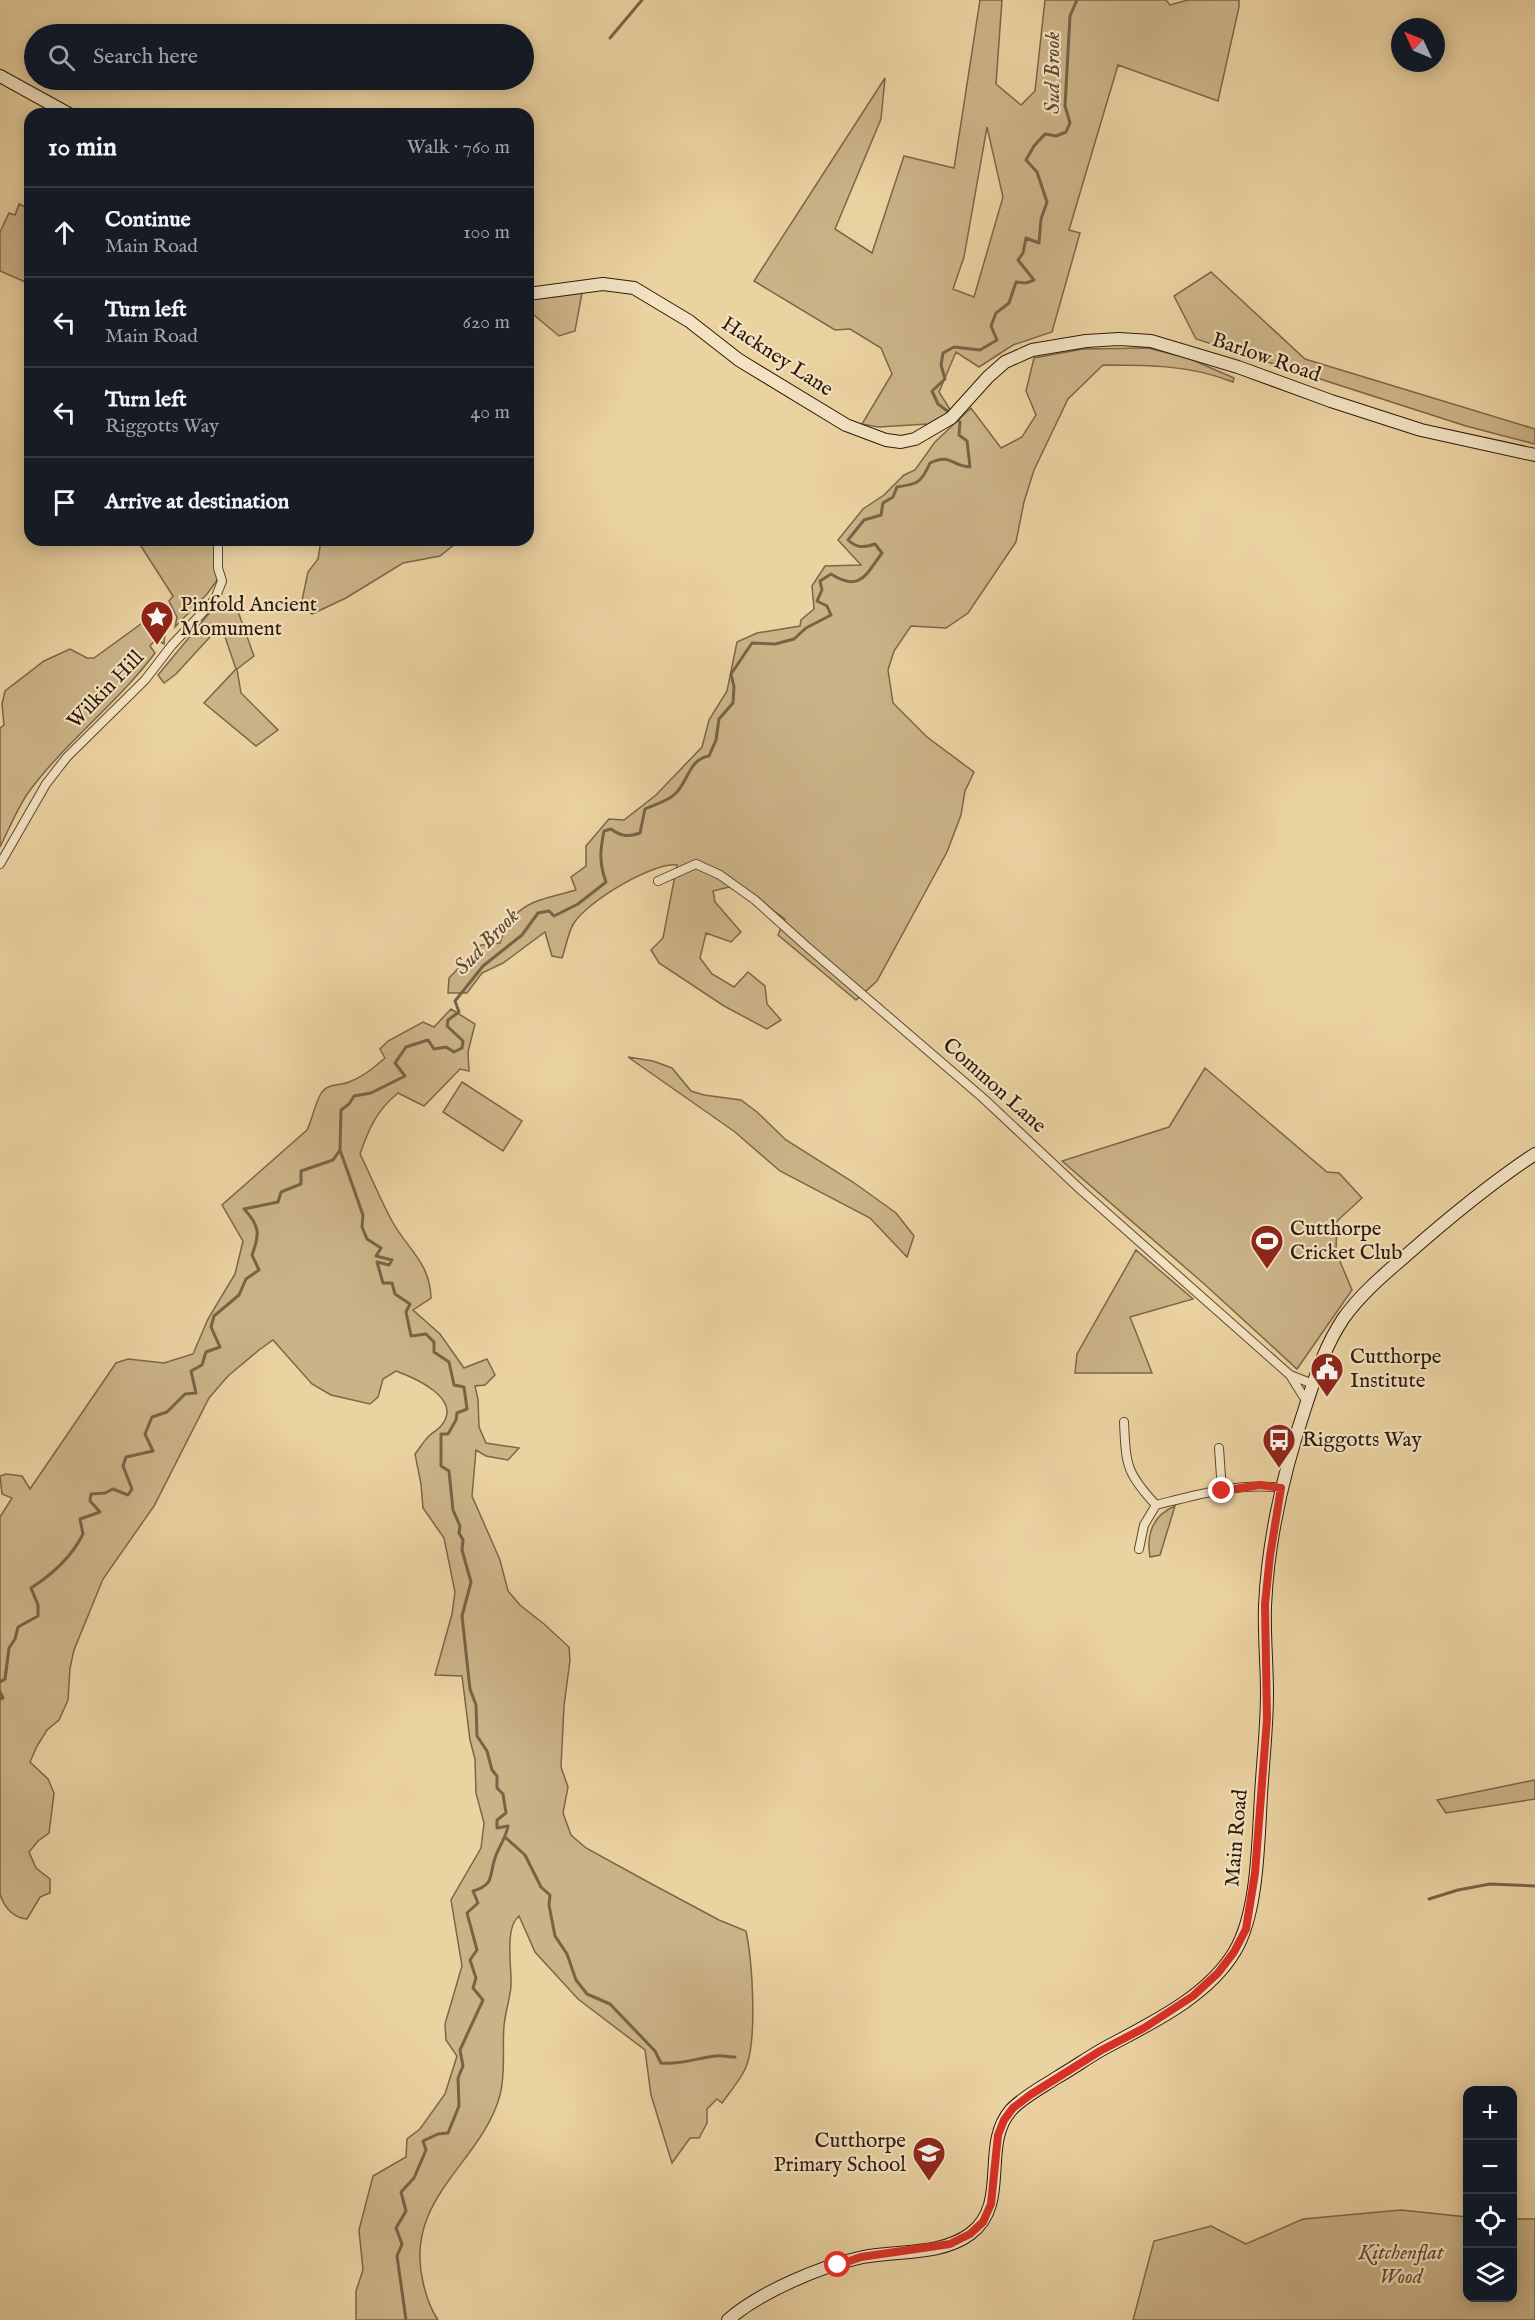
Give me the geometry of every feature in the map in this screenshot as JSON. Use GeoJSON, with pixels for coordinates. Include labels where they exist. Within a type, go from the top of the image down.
{"type":"FeatureCollection","features":[{"type":"Feature","properties":{"kind":"main road"},"geometry":{"type":"LineString","coordinates":[[0,76],[24,89]]}},
{"type":"Feature","properties":{"kind":"main road"},"geometry":{"type":"LineString","coordinates":[[25,90],[58,108]]}},
{"type":"Feature","properties":{"kind":"main road","name":"Hackney Lane"},"geometry":{"type":"LineString","coordinates":[[534,293],[603,284],[634,288],[689,321],[739,360],[846,424],[886,440],[902,442],[915,439],[951,418],[988,377]]}},
{"type":"Feature","properties":{"kind":"main road","name":"Barlow Road"},"geometry":{"type":"LineString","coordinates":[[988,377],[1005,362],[1032,350],[1086,341],[1119,339],[1151,341],[1238,367],[1331,401],[1421,430],[1535,455]]}},
{"type":"Feature","properties":{"kind":"main road","name":"Main Road"},"geometry":{"type":"LineString","coordinates":[[728,2320],[739,2311],[792,2280],[861,2257],[930,2249],[950,2244],[970,2234],[983,2222],[991,2204],[998,2135],[1004,2120],[1013,2108],[1080,2063],[1144,2028],[1193,1996],[1218,1973],[1234,1952],[1246,1929],[1255,1873],[1267,1719],[1265,1604],[1270,1556],[1281,1488],[1326,1347],[1345,1315],[1366,1291],[1498,1178],[1535,1154]]}},
{"type":"Feature","properties":{"kind":"street","name":"Wilkin Hill"},"geometry":{"type":"LineString","coordinates":[[0,864],[46,784],[67,757],[145,680],[172,645],[215,599],[222,581],[218,567],[218,546]]}},
{"type":"Feature","properties":{"kind":"street","name":"Common Lane"},"geometry":{"type":"LineString","coordinates":[[658,882],[696,864],[720,875],[755,900],[983,1098],[1081,1190],[1290,1375],[1307,1402]]}},
{"type":"Feature","properties":{"kind":"street","name":"Common Lane"},"geometry":{"type":"LineString","coordinates":[[1290,1375],[1313,1383]]}},
{"type":"Feature","properties":{"kind":"street"},"geometry":{"type":"LineString","coordinates":[[1124,1422],[1127,1466],[1139,1486],[1156,1505]]}},
{"type":"Feature","properties":{"kind":"street"},"geometry":{"type":"LineString","coordinates":[[1219,1448],[1222,1491]]}},
{"type":"Feature","properties":{"kind":"street"},"geometry":{"type":"LineString","coordinates":[[1139,1549],[1144,1525],[1156,1505],[1260,1485],[1281,1488]]}},
{"type":"Feature","properties":{"kind":"green space"},"geometry":{"type":"Polygon","coordinates":[[[980,0],[1002,0],[996,84],[1021,105],[1035,91],[1045,0],[1166,0],[1170,5],[1188,0],[1239,0],[1218,101],[1118,65],[1069,230],[1080,233],[1052,332],[1013,345],[979,367],[956,352],[939,392],[951,411],[928,424],[878,427],[862,424],[892,374],[881,348],[850,329],[835,330],[754,281],[885,78],[881,119],[835,229],[872,253],[904,156],[954,168],[980,0]],[[987,127],[964,257],[953,289],[974,297],[1003,197],[987,127]]]}},
{"type":"Feature","properties":{"kind":"green space"},"geometry":{"type":"Polygon","coordinates":[[[19,204],[24,206],[24,281],[0,271],[0,232],[9,213],[15,215],[19,204]]]}},
{"type":"Feature","properties":{"kind":"green space"},"geometry":{"type":"Polygon","coordinates":[[[1211,272],[1305,359],[1535,429],[1535,444],[1466,426],[1196,339],[1174,296],[1211,272]]]}},
{"type":"Feature","properties":{"kind":"green space"},"geometry":{"type":"Polygon","coordinates":[[[582,293],[575,331],[559,336],[534,315],[534,299],[582,293]]]}},
{"type":"Feature","properties":{"kind":"green space"},"geometry":{"type":"Polygon","coordinates":[[[1148,348],[1188,358],[1234,378],[1233,382],[1185,369],[1103,365],[1068,399],[1034,470],[1024,502],[1016,542],[968,613],[946,628],[911,626],[894,651],[888,670],[893,703],[927,737],[974,772],[965,791],[961,815],[947,852],[877,981],[856,1000],[778,935],[785,919],[737,885],[713,891],[715,902],[741,932],[731,942],[706,933],[700,958],[712,974],[734,987],[748,972],[765,986],[767,1004],[781,1020],[767,1029],[724,1006],[659,963],[651,950],[663,938],[677,865],[666,866],[638,876],[593,904],[574,923],[562,958],[552,956],[545,932],[503,963],[482,973],[467,993],[448,993],[449,978],[481,945],[500,943],[505,929],[520,911],[539,901],[576,890],[571,877],[586,866],[586,846],[609,819],[624,820],[656,795],[702,747],[709,720],[727,691],[737,642],[757,633],[800,626],[801,620],[814,609],[812,586],[825,566],[861,565],[838,540],[863,509],[884,495],[904,475],[915,470],[935,442],[971,408],[1001,448],[1022,437],[1036,415],[1026,391],[1034,358],[1083,349],[1148,348]]]}},
{"type":"Feature","properties":{"kind":"green space"},"geometry":{"type":"Polygon","coordinates":[[[141,546],[214,546],[214,567],[218,579],[207,594],[175,627],[177,617],[169,601],[173,596],[141,546]]]}},
{"type":"Feature","properties":{"kind":"green space"},"geometry":{"type":"Polygon","coordinates":[[[320,546],[452,546],[440,556],[403,563],[346,598],[312,614],[301,605],[308,572],[318,559],[320,546]]]}},
{"type":"Feature","properties":{"kind":"green space"},"geometry":{"type":"Polygon","coordinates":[[[216,605],[236,606],[254,656],[237,669],[241,693],[278,730],[256,746],[204,703],[236,669],[221,625],[176,674],[164,683],[158,675],[216,605]]]}},
{"type":"Feature","properties":{"kind":"green space"},"geometry":{"type":"Polygon","coordinates":[[[145,621],[166,621],[164,644],[156,639],[150,646],[155,653],[140,672],[43,774],[24,799],[0,847],[0,728],[4,725],[2,704],[5,691],[44,661],[70,649],[87,658],[94,658],[145,621]]]}},
{"type":"Feature","properties":{"kind":"green space"},"geometry":{"type":"Polygon","coordinates":[[[451,1009],[475,1024],[468,1052],[469,1071],[460,1069],[424,1106],[398,1093],[384,1106],[374,1120],[360,1154],[392,1221],[417,1256],[427,1275],[431,1298],[413,1310],[440,1334],[464,1368],[487,1359],[495,1375],[485,1385],[475,1386],[479,1427],[486,1443],[519,1448],[508,1460],[486,1456],[476,1450],[472,1496],[500,1560],[508,1591],[520,1605],[569,1647],[570,1660],[564,1706],[561,1767],[568,1787],[563,1813],[571,1835],[586,1848],[719,1920],[746,1931],[752,1982],[753,2025],[748,2061],[741,2077],[722,2103],[717,2099],[707,2109],[707,2123],[699,2138],[690,2138],[672,2163],[651,2095],[645,2050],[578,1999],[535,1952],[519,1916],[514,1922],[510,1938],[511,1986],[504,2026],[503,2078],[500,2095],[491,2119],[447,2183],[424,2227],[420,2253],[423,2282],[438,2320],[356,2320],[356,2291],[363,2270],[359,2230],[373,2176],[406,2157],[407,2139],[420,2129],[445,2094],[457,2056],[446,2040],[445,2024],[462,1966],[451,1900],[481,1848],[484,1823],[476,1793],[475,1759],[470,1740],[462,1676],[435,1675],[452,1614],[455,1592],[444,1538],[423,1508],[415,1454],[428,1437],[441,1426],[446,1416],[446,1407],[442,1399],[425,1384],[396,1371],[383,1379],[378,1397],[370,1404],[331,1395],[312,1384],[273,1340],[228,1376],[209,1398],[154,1506],[103,1579],[74,1650],[70,1668],[68,1700],[59,1720],[47,1730],[30,1762],[48,1779],[54,1793],[49,1833],[29,1852],[36,1868],[50,1879],[50,1893],[40,1897],[27,1919],[9,1910],[0,1894],[0,1517],[12,1498],[2,1494],[0,1476],[6,1474],[22,1476],[30,1489],[116,1363],[128,1359],[164,1363],[193,1354],[208,1319],[235,1274],[243,1241],[222,1205],[307,1130],[319,1098],[326,1088],[364,1075],[385,1058],[380,1049],[388,1041],[423,1022],[434,1027],[451,1009]]]}},
{"type":"Feature","properties":{"kind":"green space"},"geometry":{"type":"Polygon","coordinates":[[[628,1057],[653,1061],[672,1068],[691,1091],[741,1100],[786,1140],[853,1182],[896,1213],[914,1236],[907,1257],[870,1218],[780,1171],[735,1132],[628,1057]]]}},
{"type":"Feature","properties":{"kind":"green space"},"geometry":{"type":"Polygon","coordinates":[[[1205,1068],[1327,1172],[1339,1173],[1362,1198],[1337,1221],[1336,1252],[1352,1290],[1297,1369],[1202,1282],[1062,1161],[1169,1127],[1205,1068]]]}},
{"type":"Feature","properties":{"kind":"green space"},"geometry":{"type":"Polygon","coordinates":[[[462,1082],[522,1121],[503,1151],[443,1112],[462,1082]]]}},
{"type":"Feature","properties":{"kind":"green space"},"geometry":{"type":"Polygon","coordinates":[[[1136,1250],[1193,1299],[1130,1317],[1152,1373],[1075,1373],[1077,1354],[1136,1250]]]}},
{"type":"Feature","properties":{"kind":"green space"},"geometry":{"type":"Polygon","coordinates":[[[1175,1506],[1160,1555],[1150,1557],[1149,1541],[1153,1526],[1161,1515],[1175,1506]]]}},
{"type":"Feature","properties":{"kind":"green space"},"geometry":{"type":"Polygon","coordinates":[[[1535,1780],[1535,1799],[1446,1813],[1437,1800],[1535,1780]]]}},
{"type":"Feature","properties":{"kind":"green space","name":"Kitchenflat Wood"},"geometry":{"type":"Polygon","coordinates":[[[1401,2210],[1463,2217],[1463,2302],[1517,2302],[1517,2219],[1535,2219],[1535,2320],[1133,2320],[1154,2241],[1211,2226],[1246,2244],[1303,2219],[1401,2210]]]}},
{"type":"Feature","properties":{"kind":"waterway"},"geometry":{"type":"LineString","coordinates":[[610,38],[642,0]]}},
{"type":"Feature","properties":{"kind":"waterway","name":"Sud Brook"},"geometry":{"type":"LineString","coordinates":[[950,413],[938,404],[932,391],[945,379],[941,365],[943,353],[954,347],[980,350],[997,340],[991,326],[996,313],[1009,303],[1016,282],[1026,283],[1034,280],[1018,260],[1023,253],[1026,238],[1039,243],[1041,219],[1047,202],[1037,172],[1026,160],[1034,146],[1045,134],[1056,136],[1066,132],[1070,123],[1065,106],[1070,16],[1077,0]]}},
{"type":"Feature","properties":{"kind":"waterway","name":"Sud Brook"},"geometry":{"type":"LineString","coordinates":[[0,1682],[5,1679],[9,1648],[15,1639],[18,1627],[38,1616],[38,1605],[31,1588],[54,1571],[73,1551],[83,1534],[80,1519],[100,1512],[90,1501],[91,1494],[105,1493],[113,1489],[128,1495],[132,1489],[123,1466],[126,1457],[153,1451],[145,1434],[152,1417],[167,1412],[185,1394],[196,1393],[191,1371],[202,1365],[206,1352],[220,1347],[211,1327],[214,1316],[239,1295],[246,1279],[259,1270],[252,1255],[257,1236],[256,1225],[244,1209],[278,1202],[281,1192],[301,1184],[301,1171],[333,1160],[340,1150],[341,1110],[354,1096],[371,1093],[405,1076],[395,1063],[406,1047],[428,1040],[434,1049],[446,1047],[454,1052],[462,1048],[463,1041],[447,1026],[448,1020],[459,1012],[455,1001],[483,966],[522,935],[538,913],[549,911],[554,916],[578,904],[606,882],[601,857],[604,831],[611,829],[625,836],[640,833],[645,809],[672,796],[693,766],[702,758],[709,756],[716,740],[719,719],[733,703],[734,687],[731,674],[752,643],[775,644],[794,639],[806,628],[831,615],[827,606],[817,601],[822,590],[820,581],[831,574],[849,582],[856,581],[867,574],[882,553],[875,544],[860,546],[848,540],[864,520],[881,515],[883,503],[893,497],[897,487],[910,485],[921,479],[930,463],[937,460],[947,460],[970,467],[967,441],[959,435],[960,422],[955,417]]}},
{"type":"Feature","properties":{"kind":"waterway"},"geometry":{"type":"LineString","coordinates":[[340,1150],[363,1215],[362,1227],[367,1239],[381,1248],[376,1256],[392,1260],[389,1265],[377,1262],[383,1283],[392,1283],[395,1294],[410,1304],[406,1312],[411,1336],[426,1334],[434,1342],[434,1352],[449,1362],[454,1385],[464,1387],[467,1409],[457,1413],[456,1420],[448,1434],[441,1434],[441,1466],[449,1471],[453,1510],[460,1526],[459,1533],[463,1540],[462,1550],[471,1582],[462,1616],[470,1689],[476,1705],[477,1736],[487,1751],[492,1770],[497,1776],[497,1788],[503,1794],[506,1813],[497,1820],[497,1828],[508,1826],[495,1858],[490,1879],[485,1886],[473,1891],[478,1903],[467,1913],[477,1950],[470,1960],[476,1978],[473,1988],[483,2000],[460,2050],[463,2066],[458,2078],[459,2106],[448,2133],[438,2134],[423,2141],[426,2150],[414,2178],[401,2192],[406,2211],[396,2228],[402,2244],[397,2256],[406,2320]]}},
{"type":"Feature","properties":{"kind":"waterway","name":"Sud Brook"},"geometry":{"type":"LineString","coordinates":[[0,1692],[3,1698],[0,1699]]}},
{"type":"Feature","properties":{"kind":"waterway"},"geometry":{"type":"LineString","coordinates":[[506,1838],[525,1855],[541,1887],[550,1895],[549,1905],[555,1936],[567,1954],[576,1980],[587,1994],[610,2004],[655,2051],[661,2063],[718,2056],[735,2057]]}},
{"type":"Feature","properties":{"kind":"waterway"},"geometry":{"type":"LineString","coordinates":[[1429,1899],[1458,1890],[1490,1884],[1535,1886]]}},
{"type":"Feature","properties":{"kind":"place","name":"Pinfold Ancient Momument"},"geometry":{"type":"Point","coordinates":[157,646]}},
{"type":"Feature","properties":{"kind":"place","name":"Cutthorpe Cricket Club"},"geometry":{"type":"Point","coordinates":[1267,1270]}},
{"type":"Feature","properties":{"kind":"place","name":"Cutthorpe Institute"},"geometry":{"type":"Point","coordinates":[1327,1398]}},
{"type":"Feature","properties":{"kind":"place","name":"Riggotts Way"},"geometry":{"type":"Point","coordinates":[1279,1469]}},
{"type":"Feature","properties":{"kind":"place","name":"Cutthorpe Primary School"},"geometry":{"type":"Point","coordinates":[929,2182]}},
{"type":"Feature","properties":{"kind":"route"},"geometry":{"type":"LineString","coordinates":[[838,2265],[861,2257],[930,2249],[950,2244],[970,2234],[983,2222],[991,2204],[998,2135],[1004,2120],[1013,2108],[1100,2051],[1144,2028],[1193,1996],[1218,1973],[1234,1952],[1246,1929],[1255,1873],[1267,1719],[1265,1604],[1281,1488],[1260,1485],[1222,1491]]}}]}
